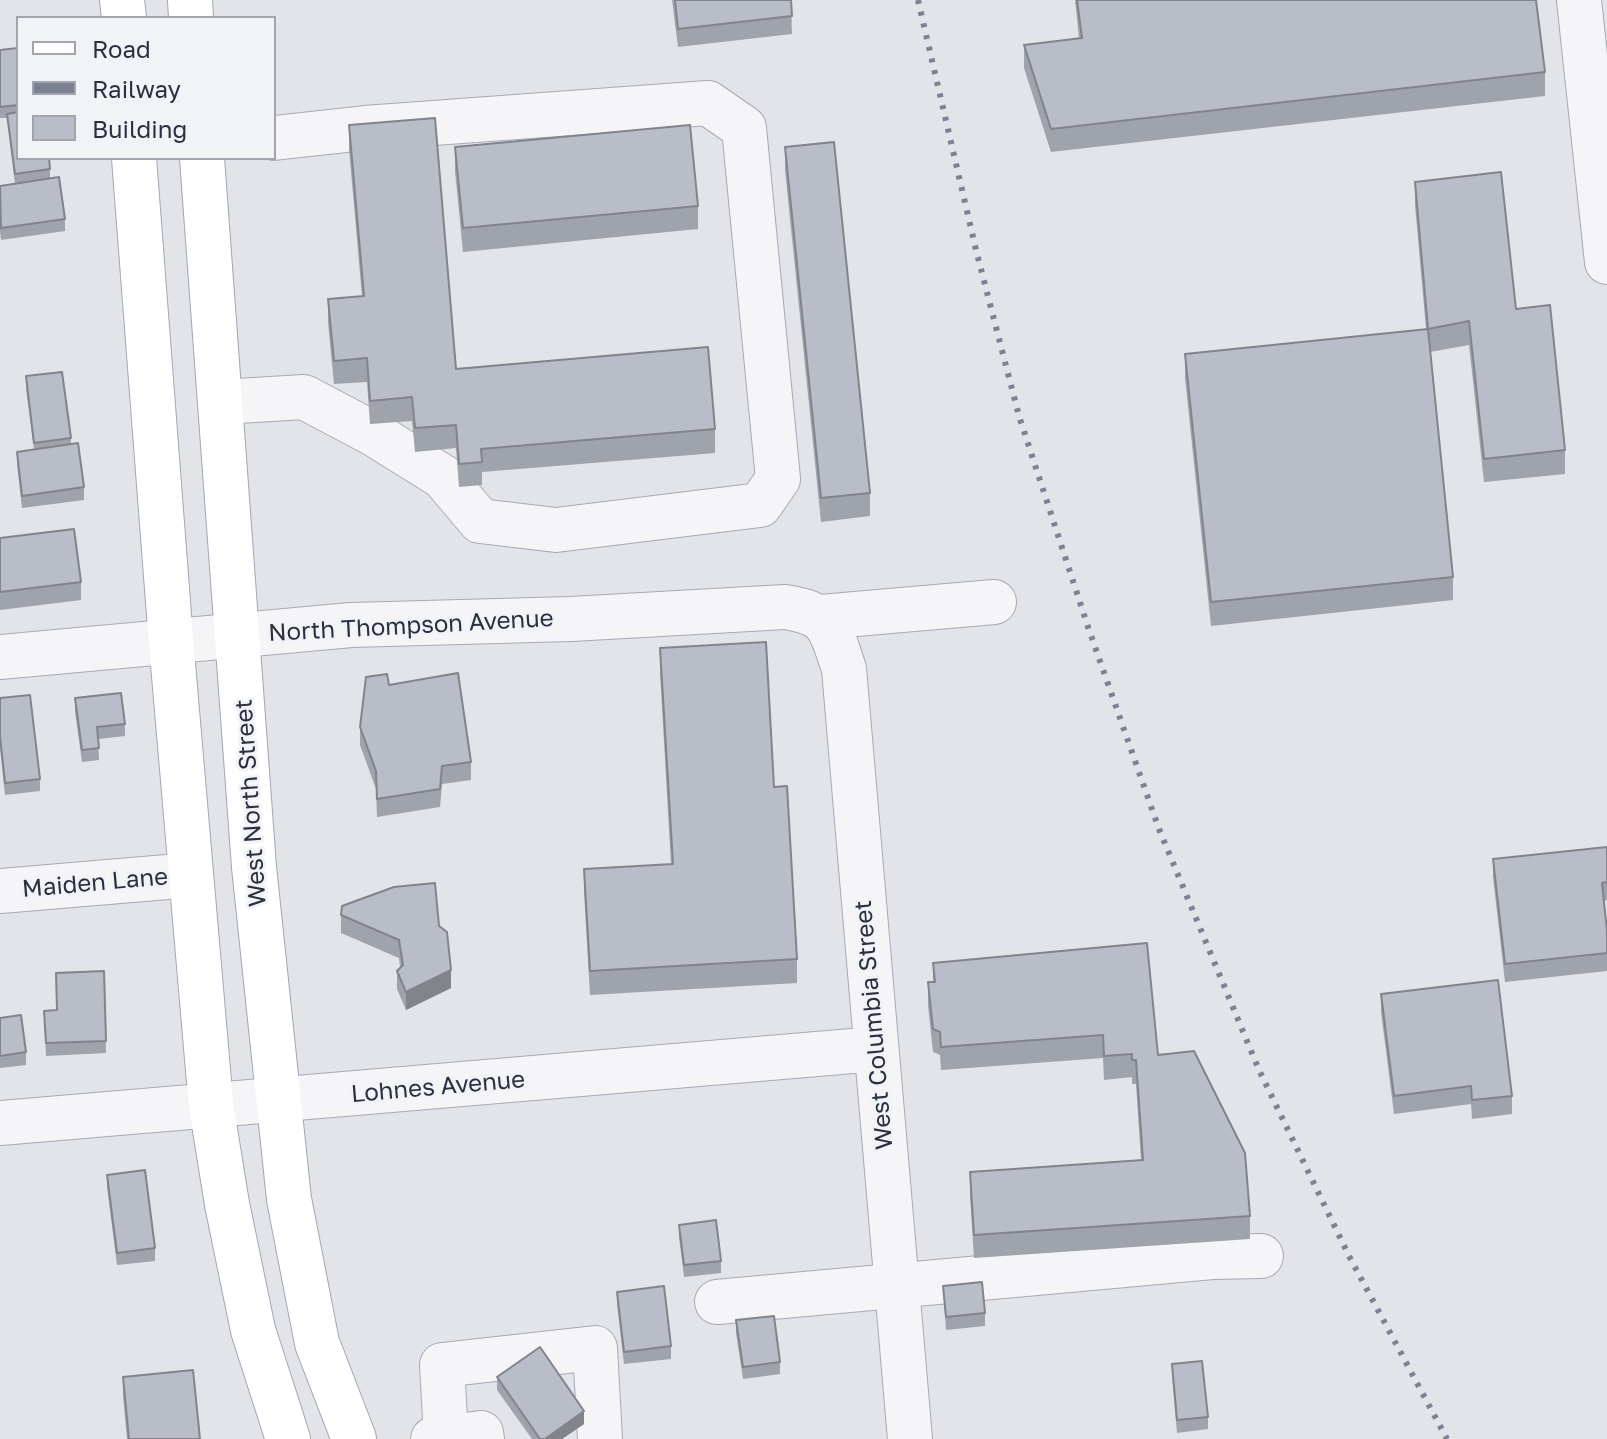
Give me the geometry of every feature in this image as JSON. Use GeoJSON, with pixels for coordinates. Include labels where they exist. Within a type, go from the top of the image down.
{"type":"FeatureCollection","features":[{"type":"Feature","properties":{"kind":"main road"},"geometry":{"type":"LineString","coordinates":[[134,160],[211,1105],[227,1204],[253,1330],[288,1439]]}},
{"type":"Feature","properties":{"kind":"main road","name":"West North Street"},"geometry":{"type":"LineString","coordinates":[[202,160],[254,867],[289,1199],[317,1343],[354,1439]]}},
{"type":"Feature","properties":{"kind":"street"},"geometry":{"type":"LineString","coordinates":[[1579,0],[1600,131],[1607,262]]}},
{"type":"Feature","properties":{"kind":"street"},"geometry":{"type":"LineString","coordinates":[[221,402],[304,397],[374,434],[443,477],[480,521],[556,530],[760,505],[778,479],[744,128],[708,103],[365,128],[276,138]]}},
{"type":"Feature","properties":{"kind":"street","name":"North Thompson Avenue"},"geometry":{"type":"LineString","coordinates":[[0,657],[351,625],[571,619],[785,607],[821,617],[994,602]]}},
{"type":"Feature","properties":{"kind":"street","name":"West Columbia Street"},"geometry":{"type":"LineString","coordinates":[[821,617],[832,634],[844,669],[910,1439]]}},
{"type":"Feature","properties":{"kind":"street","name":"Maiden Lane"},"geometry":{"type":"LineString","coordinates":[[0,891],[191,875]]}},
{"type":"Feature","properties":{"kind":"street","name":"Lohnes Avenue"},"geometry":{"type":"LineString","coordinates":[[0,1123],[876,1049]]}},
{"type":"Feature","properties":{"kind":"street"},"geometry":{"type":"LineString","coordinates":[[717,1302],[1212,1257],[1261,1256]]}},
{"type":"Feature","properties":{"kind":"street"},"geometry":{"type":"LineString","coordinates":[[454,1438],[442,1365],[595,1348],[600,1439]]}},
{"type":"Feature","properties":{"kind":"building"},"geometry":{"type":"Polygon","coordinates":[[[675,0],[791,0],[792,16],[678,29],[675,0]]]}},
{"type":"Feature","properties":{"kind":"building"},"geometry":{"type":"Polygon","coordinates":[[[1077,0],[1536,0],[1545,72],[1051,129],[1024,45],[1082,38],[1077,0]]]}},
{"type":"Feature","properties":{"kind":"building"},"geometry":{"type":"Polygon","coordinates":[[[16,48],[16,105],[0,107],[0,50],[16,48]]]}},
{"type":"Feature","properties":{"kind":"building"},"geometry":{"type":"Polygon","coordinates":[[[16,112],[16,160],[49,160],[50,169],[15,174],[7,114],[16,112]]]}},
{"type":"Feature","properties":{"kind":"building"},"geometry":{"type":"Polygon","coordinates":[[[435,118],[456,369],[708,347],[715,429],[481,449],[482,462],[459,464],[456,425],[415,428],[412,397],[370,401],[367,358],[334,361],[328,299],[364,296],[349,125],[435,118]]]}},
{"type":"Feature","properties":{"kind":"building"},"geometry":{"type":"Polygon","coordinates":[[[690,125],[698,206],[463,228],[455,147],[690,125]]]}},
{"type":"Feature","properties":{"kind":"building"},"geometry":{"type":"Polygon","coordinates":[[[834,142],[870,493],[821,498],[785,147],[834,142]]]}},
{"type":"Feature","properties":{"kind":"building"},"geometry":{"type":"Polygon","coordinates":[[[1501,172],[1516,309],[1550,305],[1565,450],[1484,459],[1469,321],[1428,329],[1415,182],[1501,172]]]}},
{"type":"Feature","properties":{"kind":"building"},"geometry":{"type":"Polygon","coordinates":[[[59,177],[65,219],[1,228],[0,186],[59,177]]]}},
{"type":"Feature","properties":{"kind":"building"},"geometry":{"type":"Polygon","coordinates":[[[1428,329],[1453,577],[1211,602],[1185,354],[1428,329]]]}},
{"type":"Feature","properties":{"kind":"building"},"geometry":{"type":"Polygon","coordinates":[[[62,372],[71,438],[34,443],[26,376],[62,372]]]}},
{"type":"Feature","properties":{"kind":"building"},"geometry":{"type":"Polygon","coordinates":[[[78,443],[84,487],[22,496],[17,452],[78,443]]]}},
{"type":"Feature","properties":{"kind":"building"},"geometry":{"type":"Polygon","coordinates":[[[74,529],[81,582],[0,592],[0,538],[74,529]]]}},
{"type":"Feature","properties":{"kind":"building"},"geometry":{"type":"Polygon","coordinates":[[[766,642],[774,787],[787,786],[797,959],[590,971],[584,869],[673,864],[660,648],[766,642]]]}},
{"type":"Feature","properties":{"kind":"building"},"geometry":{"type":"Polygon","coordinates":[[[458,673],[471,762],[442,766],[440,789],[377,799],[376,771],[360,727],[366,677],[387,674],[389,685],[458,673]]]}},
{"type":"Feature","properties":{"kind":"building"},"geometry":{"type":"Polygon","coordinates":[[[121,693],[125,724],[97,727],[99,748],[82,750],[75,698],[121,693]]]}},
{"type":"Feature","properties":{"kind":"building"},"geometry":{"type":"Polygon","coordinates":[[[30,695],[40,779],[5,783],[0,698],[30,695]]]}},
{"type":"Feature","properties":{"kind":"building"},"geometry":{"type":"Polygon","coordinates":[[[1607,847],[1607,882],[1602,883],[1607,953],[1505,964],[1493,859],[1607,847]]]}},
{"type":"Feature","properties":{"kind":"building"},"geometry":{"type":"Polygon","coordinates":[[[435,883],[439,926],[447,932],[451,970],[406,992],[397,971],[403,965],[399,940],[341,915],[342,906],[394,887],[435,883]]]}},
{"type":"Feature","properties":{"kind":"building"},"geometry":{"type":"Polygon","coordinates":[[[1147,943],[1158,1055],[1194,1051],[1245,1153],[1250,1216],[974,1235],[970,1172],[1143,1160],[1136,1060],[1132,1060],[1132,1054],[1104,1056],[1103,1035],[941,1047],[940,1032],[933,1029],[928,982],[935,982],[933,963],[1147,943]]]}},
{"type":"Feature","properties":{"kind":"building"},"geometry":{"type":"Polygon","coordinates":[[[104,971],[106,1041],[46,1043],[44,1011],[57,1010],[56,973],[104,971]]]}},
{"type":"Feature","properties":{"kind":"building"},"geometry":{"type":"Polygon","coordinates":[[[1498,980],[1512,1096],[1472,1100],[1471,1086],[1394,1096],[1381,994],[1498,980]]]}},
{"type":"Feature","properties":{"kind":"building"},"geometry":{"type":"Polygon","coordinates":[[[21,1015],[26,1052],[0,1056],[0,1018],[21,1015]]]}},
{"type":"Feature","properties":{"kind":"building"},"geometry":{"type":"Polygon","coordinates":[[[145,1170],[155,1248],[117,1253],[107,1175],[145,1170]]]}},
{"type":"Feature","properties":{"kind":"building"},"geometry":{"type":"Polygon","coordinates":[[[716,1220],[721,1261],[684,1265],[679,1225],[716,1220]]]}},
{"type":"Feature","properties":{"kind":"building"},"geometry":{"type":"Polygon","coordinates":[[[982,1282],[985,1313],[946,1317],[943,1286],[982,1282]]]}},
{"type":"Feature","properties":{"kind":"building"},"geometry":{"type":"Polygon","coordinates":[[[664,1286],[671,1346],[624,1352],[617,1292],[664,1286]]]}},
{"type":"Feature","properties":{"kind":"building"},"geometry":{"type":"Polygon","coordinates":[[[774,1316],[780,1362],[743,1367],[736,1320],[774,1316]]]}},
{"type":"Feature","properties":{"kind":"building"},"geometry":{"type":"Polygon","coordinates":[[[540,1347],[584,1411],[545,1439],[540,1439],[497,1377],[540,1347]]]}},
{"type":"Feature","properties":{"kind":"building"},"geometry":{"type":"Polygon","coordinates":[[[1202,1361],[1208,1417],[1177,1420],[1172,1364],[1202,1361]]]}},
{"type":"Feature","properties":{"kind":"building"},"geometry":{"type":"Polygon","coordinates":[[[193,1370],[200,1439],[129,1439],[123,1377],[193,1370]]]}},
{"type":"Feature","properties":{"kind":"railway"},"geometry":{"type":"LineString","coordinates":[[918,0],[976,250],[1019,416],[1159,829],[1259,1070],[1349,1256],[1447,1439]]}}]}
